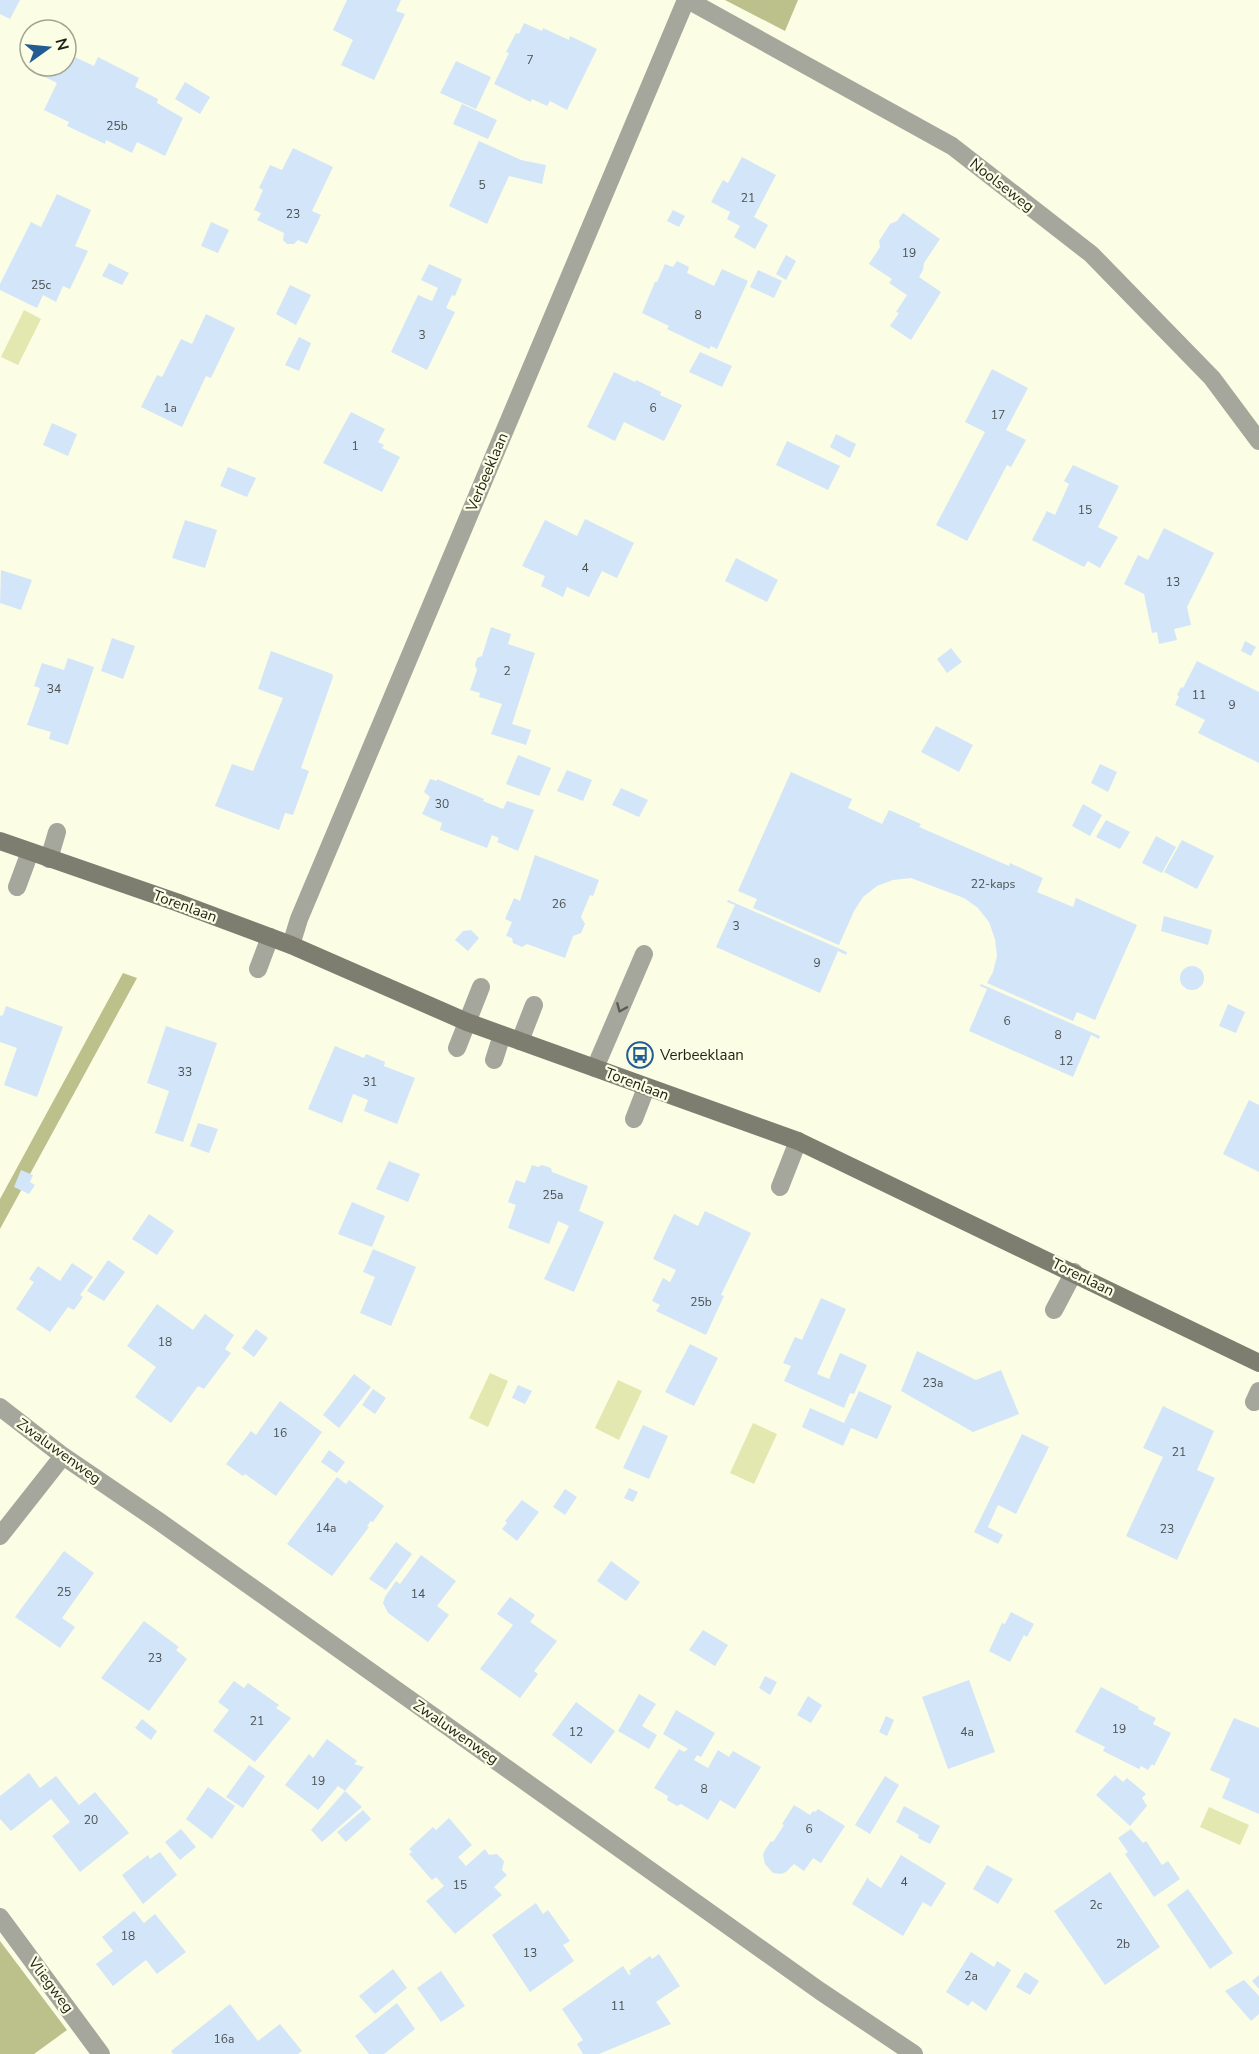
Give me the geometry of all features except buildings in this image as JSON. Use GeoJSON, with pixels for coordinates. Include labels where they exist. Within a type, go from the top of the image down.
{"type":"FeatureCollection","features":[{"type":"Feature","properties":{"kind":"main road","name":"Torenlaan"},"geometry":{"type":"LineString","coordinates":[[0,842],[270,937],[467,1022],[798,1142],[1074,1272],[1259,1363]]}},
{"type":"Feature","properties":{"kind":"street","name":"Noolseweg"},"geometry":{"type":"LineString","coordinates":[[687,0],[952,146],[1091,254],[1212,378],[1259,441]]}},
{"type":"Feature","properties":{"kind":"street","name":"Verbeeklaan"},"geometry":{"type":"LineString","coordinates":[[291,945],[299,919],[687,0]]}},
{"type":"Feature","properties":{"kind":"street"},"geometry":{"type":"LineString","coordinates":[[49,858],[57,832]]}},
{"type":"Feature","properties":{"kind":"street"},"geometry":{"type":"LineString","coordinates":[[17,887],[30,852]]}},
{"type":"Feature","properties":{"kind":"street"},"geometry":{"type":"LineString","coordinates":[[258,969],[270,937]]}},
{"type":"Feature","properties":{"kind":"street"},"geometry":{"type":"LineString","coordinates":[[595,1068],[644,954]]}},
{"type":"Feature","properties":{"kind":"street"},"geometry":{"type":"LineString","coordinates":[[457,1048],[481,987]]}},
{"type":"Feature","properties":{"kind":"street"},"geometry":{"type":"LineString","coordinates":[[520,1041],[534,1005]]}},
{"type":"Feature","properties":{"kind":"street"},"geometry":{"type":"LineString","coordinates":[[494,1060],[502,1035]]}},
{"type":"Feature","properties":{"kind":"street"},"geometry":{"type":"LineString","coordinates":[[634,1119],[646,1088]]}},
{"type":"Feature","properties":{"kind":"street"},"geometry":{"type":"LineString","coordinates":[[780,1187],[798,1142]]}},
{"type":"Feature","properties":{"kind":"street"},"geometry":{"type":"LineString","coordinates":[[1054,1310],[1074,1272]]}},
{"type":"Feature","properties":{"kind":"street","name":"Zwaluwenweg"},"geometry":{"type":"LineString","coordinates":[[0,1407],[63,1456],[914,2054]]}},
{"type":"Feature","properties":{"kind":"street"},"geometry":{"type":"LineString","coordinates":[[0,1536],[63,1456]]}},
{"type":"Feature","properties":{"kind":"street","name":"Vliegweg"},"geometry":{"type":"LineString","coordinates":[[0,1917],[101,2054]]}},
{"type":"Feature","properties":{"kind":"shaded area"},"geometry":{"type":"Polygon","coordinates":[[[725,0],[798,0],[785,31],[725,0]]]}},
{"type":"Feature","properties":{"kind":"shaded area"},"geometry":{"type":"Polygon","coordinates":[[[24,310],[41,319],[18,365],[1,357],[24,310]]]}},
{"type":"Feature","properties":{"kind":"shaded area"},"geometry":{"type":"Polygon","coordinates":[[[123,973],[137,978],[0,1229],[0,1199],[123,973]]]}},
{"type":"Feature","properties":{"kind":"shaded area"},"geometry":{"type":"Polygon","coordinates":[[[490,1373],[508,1381],[488,1427],[469,1418],[490,1373]]]}},
{"type":"Feature","properties":{"kind":"shaded area"},"geometry":{"type":"Polygon","coordinates":[[[618,1380],[642,1391],[619,1440],[595,1428],[618,1380]]]}},
{"type":"Feature","properties":{"kind":"shaded area"},"geometry":{"type":"Polygon","coordinates":[[[753,1423],[777,1434],[754,1484],[730,1473],[753,1423]]]}},
{"type":"Feature","properties":{"kind":"shaded area"},"geometry":{"type":"Polygon","coordinates":[[[1209,1807],[1249,1825],[1240,1845],[1200,1827],[1209,1807]]]}},
{"type":"Feature","properties":{"kind":"shaded area"},"geometry":{"type":"Polygon","coordinates":[[[0,1941],[67,2030],[34,2054],[0,2054],[0,1941]]]}},
{"type":"Feature","properties":{"kind":"place","name":"Verbeeklaan"},"geometry":{"type":"Point","coordinates":[640,1055]}}]}
